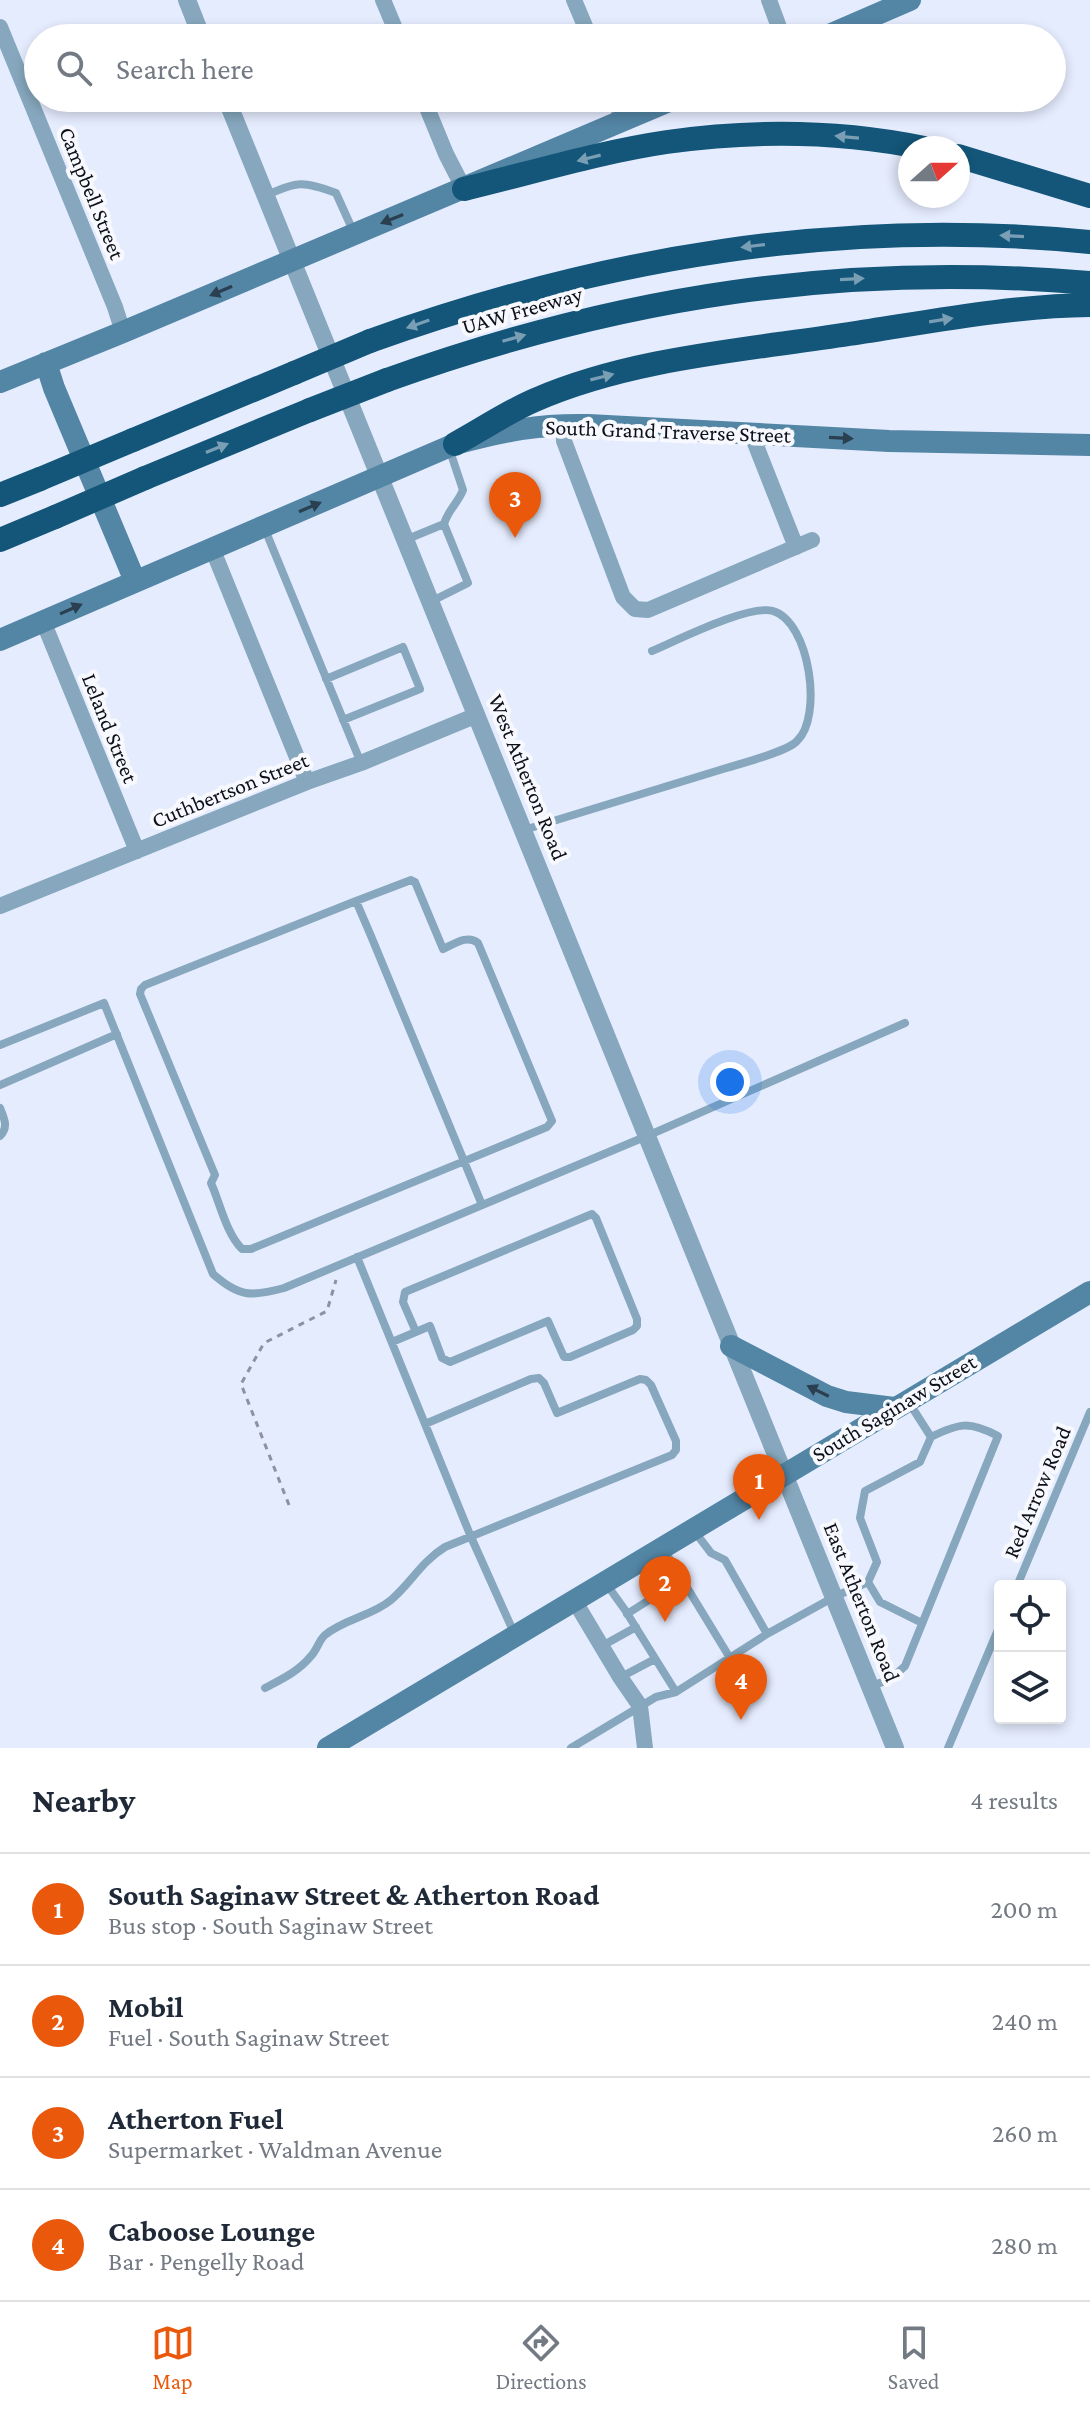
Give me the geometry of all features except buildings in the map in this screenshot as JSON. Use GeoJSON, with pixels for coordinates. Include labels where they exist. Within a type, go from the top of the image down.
{"type":"FeatureCollection","features":[{"type":"Feature","properties":{"kind":"highway"},"geometry":{"type":"LineString","coordinates":[[464,189],[620,151],[700,138],[821,135],[898,145]]}},
{"type":"Feature","properties":{"kind":"highway"},"geometry":{"type":"LineString","coordinates":[[970,160],[1090,196]]}},
{"type":"Feature","properties":{"kind":"highway","name":"UAW Freeway"},"geometry":{"type":"LineString","coordinates":[[0,495],[370,341],[538,288],[698,253],[800,241],[975,234],[1090,242]]}},
{"type":"Feature","properties":{"kind":"highway","name":"UAW Freeway"},"geometry":{"type":"LineString","coordinates":[[0,540],[387,380],[560,325],[647,305],[746,290],[871,278],[980,276],[1090,283]]}},
{"type":"Feature","properties":{"kind":"highway"},"geometry":{"type":"LineString","coordinates":[[452,446],[531,401],[577,384],[628,371],[1007,310],[1090,305]]}},
{"type":"Feature","properties":{"kind":"main road"},"geometry":{"type":"LineString","coordinates":[[854,24],[910,0]]}},
{"type":"Feature","properties":{"kind":"main road"},"geometry":{"type":"LineString","coordinates":[[0,382],[642,112]]}},
{"type":"Feature","properties":{"kind":"main road"},"geometry":{"type":"LineString","coordinates":[[46,363],[135,581]]}},
{"type":"Feature","properties":{"kind":"main road","name":"South Grand Traverse Street"},"geometry":{"type":"LineString","coordinates":[[0,640],[452,446],[513,429],[564,425],[650,427],[889,441],[1090,445]]}},
{"type":"Feature","properties":{"kind":"main road","name":"South Saginaw Street"},"geometry":{"type":"LineString","coordinates":[[328,1748],[1090,1292]]}},
{"type":"Feature","properties":{"kind":"main road"},"geometry":{"type":"LineString","coordinates":[[731,1346],[837,1400],[900,1404]]}},
{"type":"Feature","properties":{"kind":"street"},"geometry":{"type":"LineString","coordinates":[[187,0],[196,24]]}},
{"type":"Feature","properties":{"kind":"street"},"geometry":{"type":"LineString","coordinates":[[383,0],[393,24]]}},
{"type":"Feature","properties":{"kind":"street"},"geometry":{"type":"LineString","coordinates":[[574,0],[584,24]]}},
{"type":"Feature","properties":{"kind":"street"},"geometry":{"type":"LineString","coordinates":[[769,0],[778,24]]}},
{"type":"Feature","properties":{"kind":"street","name":"Campbell Street"},"geometry":{"type":"LineString","coordinates":[[0,27],[24,85]]}},
{"type":"Feature","properties":{"kind":"street","name":"Campbell Street"},"geometry":{"type":"LineString","coordinates":[[35,112],[123,332]]}},
{"type":"Feature","properties":{"kind":"street","name":"West Atherton Road"},"geometry":{"type":"LineString","coordinates":[[232,112],[784,1474]]}},
{"type":"Feature","properties":{"kind":"street"},"geometry":{"type":"LineString","coordinates":[[429,112],[464,189]]}},
{"type":"Feature","properties":{"kind":"street"},"geometry":{"type":"LineString","coordinates":[[620,112],[623,120]]}},
{"type":"Feature","properties":{"kind":"street"},"geometry":{"type":"LineString","coordinates":[[564,425],[564,441],[623,597],[635,609],[648,610],[804,544],[751,433]]}},
{"type":"Feature","properties":{"kind":"street"},"geometry":{"type":"LineString","coordinates":[[212,548],[307,782]]}},
{"type":"Feature","properties":{"kind":"street","name":"Leland Street"},"geometry":{"type":"LineString","coordinates":[[43,621],[137,851]]}},
{"type":"Feature","properties":{"kind":"street","name":"Cuthbertson Street"},"geometry":{"type":"LineString","coordinates":[[0,906],[477,715]]}},
{"type":"Feature","properties":{"kind":"street","name":"East Atherton Road"},"geometry":{"type":"LineString","coordinates":[[784,1474],[895,1748]]}},
{"type":"Feature","properties":{"kind":"street"},"geometry":{"type":"LineString","coordinates":[[574,1600],[640,1706],[645,1748]]}},
{"type":"Feature","properties":{"kind":"lane"},"geometry":{"type":"LineString","coordinates":[[267,195],[290,185],[301,184],[312,184],[336,193],[354,234]]}},
{"type":"Feature","properties":{"kind":"lane"},"geometry":{"type":"LineString","coordinates":[[430,602],[468,583],[444,524],[447,512],[459,500],[463,490],[452,446]]}},
{"type":"Feature","properties":{"kind":"lane"},"geometry":{"type":"LineString","coordinates":[[405,540],[444,524]]}},
{"type":"Feature","properties":{"kind":"lane"},"geometry":{"type":"LineString","coordinates":[[264,526],[361,763]]}},
{"type":"Feature","properties":{"kind":"lane"},"geometry":{"type":"LineString","coordinates":[[523,830],[754,759],[796,743],[808,726],[811,696],[806,653],[791,622],[773,611],[744,613],[652,651]]}},
{"type":"Feature","properties":{"kind":"lane"},"geometry":{"type":"LineString","coordinates":[[326,679],[403,647],[420,689],[343,720]]}},
{"type":"Feature","properties":{"kind":"lane"},"geometry":{"type":"LineString","coordinates":[[405,880],[415,882],[443,949],[467,938],[478,943],[552,1121],[547,1127],[251,1249],[242,1249],[236,1242],[211,1183],[215,1175],[140,994],[141,989],[356,901],[405,880]]}},
{"type":"Feature","properties":{"kind":"lane"},"geometry":{"type":"LineString","coordinates":[[356,901],[482,1205]]}},
{"type":"Feature","properties":{"kind":"lane"},"geometry":{"type":"LineString","coordinates":[[0,1045],[104,1003],[213,1274],[227,1287],[258,1295],[284,1288],[647,1136],[905,1023]]}},
{"type":"Feature","properties":{"kind":"lane"},"geometry":{"type":"LineString","coordinates":[[0,1085],[117,1034]]}},
{"type":"Feature","properties":{"kind":"lane"},"geometry":{"type":"LineString","coordinates":[[0,1108],[6,1124],[0,1136]]}},
{"type":"Feature","properties":{"kind":"lane"},"geometry":{"type":"LineString","coordinates":[[392,1342],[416,1332],[430,1326],[442,1358],[450,1362],[548,1321],[564,1357],[570,1357],[633,1330],[637,1319],[592,1214],[405,1292],[403,1302],[416,1332]]}},
{"type":"Feature","properties":{"kind":"lane"},"geometry":{"type":"LineString","coordinates":[[357,1257],[471,1537],[515,1636]]}},
{"type":"Feature","properties":{"kind":"lane"},"geometry":{"type":"LineString","coordinates":[[265,1688],[297,1670],[313,1654],[322,1637],[381,1608],[394,1598],[430,1557],[445,1547],[672,1455],[676,1450],[676,1441],[651,1385],[640,1379],[557,1413],[544,1383],[539,1378],[531,1379],[425,1424]]}},
{"type":"Feature","properties":{"kind":"lane"},"geometry":{"type":"LineString","coordinates":[[900,1404],[931,1437]]}},
{"type":"Feature","properties":{"kind":"lane","name":"Red Arrow Road"},"geometry":{"type":"LineString","coordinates":[[1020,1580],[1090,1412]]}},
{"type":"Feature","properties":{"kind":"lane"},"geometry":{"type":"LineString","coordinates":[[571,1748],[656,1697],[676,1692],[767,1634],[868,1582],[877,1562],[860,1518],[865,1491],[920,1462],[931,1437],[953,1426],[978,1425],[998,1436],[905,1666],[892,1678],[870,1687]]}},
{"type":"Feature","properties":{"kind":"lane"},"geometry":{"type":"LineString","coordinates":[[692,1528],[711,1553],[725,1560],[767,1634]]}},
{"type":"Feature","properties":{"kind":"lane"},"geometry":{"type":"LineString","coordinates":[[662,1548],[730,1658]]}},
{"type":"Feature","properties":{"kind":"lane"},"geometry":{"type":"LineString","coordinates":[[627,1614],[682,1579]]}},
{"type":"Feature","properties":{"kind":"lane"},"geometry":{"type":"LineString","coordinates":[[605,1582],[676,1692]]}},
{"type":"Feature","properties":{"kind":"lane"},"geometry":{"type":"LineString","coordinates":[[868,1582],[880,1602],[922,1623]]}},
{"type":"Feature","properties":{"kind":"lane"},"geometry":{"type":"LineString","coordinates":[[602,1646],[636,1627]]}},
{"type":"Feature","properties":{"kind":"lane"},"geometry":{"type":"LineString","coordinates":[[948,1748],[994,1639]]}},
{"type":"Feature","properties":{"kind":"lane"},"geometry":{"type":"LineString","coordinates":[[620,1677],[655,1659]]}},
{"type":"Feature","properties":{"kind":"path"},"geometry":{"type":"LineString","coordinates":[[289,1505],[241,1384],[264,1343],[327,1311],[336,1278]]}},
{"type":"Feature","properties":{"kind":"place","name":"Atherton Fuel"},"geometry":{"type":"Point","coordinates":[515,538]}},
{"type":"Feature","properties":{"kind":"place","name":"South Saginaw Street & Atherton Road"},"geometry":{"type":"Point","coordinates":[759,1520]}},
{"type":"Feature","properties":{"kind":"place","name":"Mobil"},"geometry":{"type":"Point","coordinates":[665,1622]}},
{"type":"Feature","properties":{"kind":"place","name":"Caboose Lounge"},"geometry":{"type":"Point","coordinates":[741,1720]}}]}
